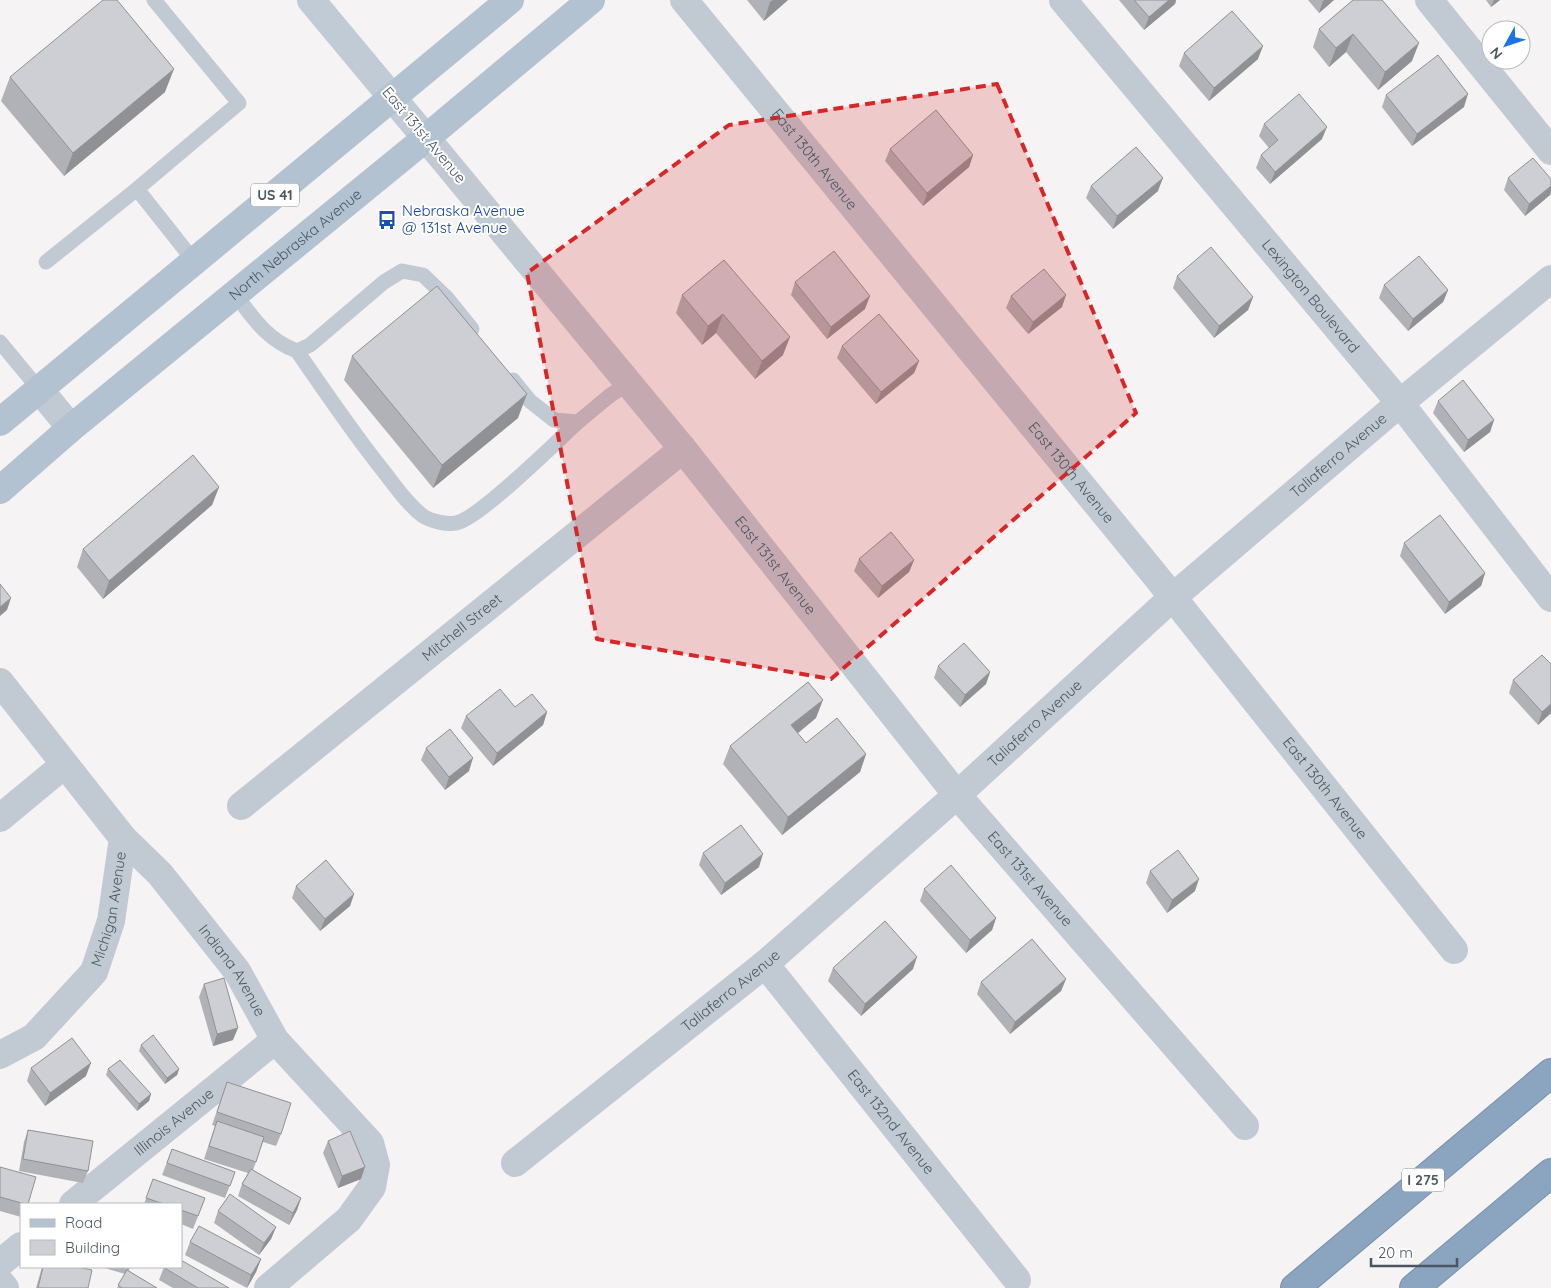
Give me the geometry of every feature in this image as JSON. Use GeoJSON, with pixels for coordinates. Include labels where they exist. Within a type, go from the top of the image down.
{"type":"FeatureCollection","features":[{"type":"Feature","properties":{"kind":"highway","name":"I 275"},"geometry":{"type":"LineString","coordinates":[[1295,1288],[1551,1073]]}},
{"type":"Feature","properties":{"kind":"highway"},"geometry":{"type":"LineString","coordinates":[[1414,1288],[1551,1173]]}},
{"type":"Feature","properties":{"kind":"main road","name":"US 41"},"geometry":{"type":"LineString","coordinates":[[0,422],[38,388],[510,0]]}},
{"type":"Feature","properties":{"kind":"main road","name":"North Nebraska Avenue"},"geometry":{"type":"LineString","coordinates":[[0,490],[71,428],[426,138],[591,0]]}},
{"type":"Feature","properties":{"kind":"street","name":"East 131st Avenue"},"geometry":{"type":"LineString","coordinates":[[311,0],[683,449],[957,796],[1245,1126]]}},
{"type":"Feature","properties":{"kind":"street","name":"East 130th Avenue"},"geometry":{"type":"LineString","coordinates":[[684,0],[1173,597],[1454,950]]}},
{"type":"Feature","properties":{"kind":"street","name":"Lexington Boulevard"},"geometry":{"type":"LineString","coordinates":[[1063,0],[1400,403],[1551,598]]}},
{"type":"Feature","properties":{"kind":"street"},"geometry":{"type":"LineString","coordinates":[[1429,0],[1551,151]]}},
{"type":"Feature","properties":{"kind":"street","name":"Taliaferro Avenue"},"geometry":{"type":"LineString","coordinates":[[514,1163],[765,964],[957,796],[1173,597],[1400,403],[1551,279]]}},
{"type":"Feature","properties":{"kind":"street"},"geometry":{"type":"LineString","coordinates":[[38,388],[71,428]]}},
{"type":"Feature","properties":{"kind":"street","name":"Mitchell Street"},"geometry":{"type":"LineString","coordinates":[[241,806],[683,449]]}},
{"type":"Feature","properties":{"kind":"street","name":"Indiana Avenue"},"geometry":{"type":"LineString","coordinates":[[0,682],[123,838],[160,874],[237,971],[276,1040],[370,1143],[376,1166],[372,1187],[349,1219],[268,1288]]}},
{"type":"Feature","properties":{"kind":"street"},"geometry":{"type":"LineString","coordinates":[[0,818],[64,765]]}},
{"type":"Feature","properties":{"kind":"street","name":"Michigan Avenue"},"geometry":{"type":"LineString","coordinates":[[0,1055],[34,1037],[94,972],[111,921],[123,838]]}},
{"type":"Feature","properties":{"kind":"street","name":"East 132nd Avenue"},"geometry":{"type":"LineString","coordinates":[[765,964],[1017,1280]]}},
{"type":"Feature","properties":{"kind":"street","name":"Illinois Avenue"},"geometry":{"type":"LineString","coordinates":[[74,1203],[276,1040]]}},
{"type":"Feature","properties":{"kind":"street"},"geometry":{"type":"LineString","coordinates":[[0,1263],[20,1247]]}},
{"type":"Feature","properties":{"kind":"street"},"geometry":{"type":"LineString","coordinates":[[0,1282],[5,1288]]}},
{"type":"Feature","properties":{"kind":"lane"},"geometry":{"type":"LineString","coordinates":[[46,262],[239,104],[154,0]]}},
{"type":"Feature","properties":{"kind":"lane"},"geometry":{"type":"LineString","coordinates":[[137,189],[194,261]]}},
{"type":"Feature","properties":{"kind":"lane"},"geometry":{"type":"LineString","coordinates":[[297,350],[310,346],[384,282],[402,271],[423,275],[447,298],[482,342]]}},
{"type":"Feature","properties":{"kind":"lane"},"geometry":{"type":"LineString","coordinates":[[235,294],[273,340],[297,350],[355,434],[402,494],[424,517],[444,523],[456,523],[472,517],[578,422],[628,383]]}},
{"type":"Feature","properties":{"kind":"lane"},"geometry":{"type":"LineString","coordinates":[[0,342],[38,388]]}},
{"type":"Feature","properties":{"kind":"lane"},"geometry":{"type":"LineString","coordinates":[[506,371],[530,401],[554,420],[578,422]]}},
{"type":"Feature","properties":{"kind":"highlighted area"},"geometry":{"type":"Polygon","coordinates":[[[997,84],[1136,413],[831,679],[597,639],[527,273],[729,125],[997,84]]]}},
{"type":"Feature","properties":{"kind":"building"},"geometry":{"type":"Polygon","coordinates":[[[103,0],[117,0],[174,69],[73,153],[10,77],[103,0]]]}},
{"type":"Feature","properties":{"kind":"building"},"geometry":{"type":"Polygon","coordinates":[[[1134,0],[1169,0],[1149,17],[1134,0]]]}},
{"type":"Feature","properties":{"kind":"building"},"geometry":{"type":"Polygon","coordinates":[[[1353,0],[1382,0],[1419,43],[1385,72],[1353,34],[1336,48],[1319,29],[1353,0]]]}},
{"type":"Feature","properties":{"kind":"building"},"geometry":{"type":"Polygon","coordinates":[[[1232,11],[1263,46],[1214,88],[1184,53],[1232,11]]]}},
{"type":"Feature","properties":{"kind":"building"},"geometry":{"type":"Polygon","coordinates":[[[1438,55],[1468,94],[1417,134],[1386,95],[1438,55]]]}},
{"type":"Feature","properties":{"kind":"building"},"geometry":{"type":"Polygon","coordinates":[[[1299,94],[1327,127],[1275,172],[1261,155],[1278,140],[1264,124],[1299,94]]]}},
{"type":"Feature","properties":{"kind":"building"},"geometry":{"type":"Polygon","coordinates":[[[936,110],[973,155],[927,193],[890,149],[936,110]]]}},
{"type":"Feature","properties":{"kind":"building"},"geometry":{"type":"Polygon","coordinates":[[[1136,147],[1163,178],[1117,216],[1091,186],[1136,147]]]}},
{"type":"Feature","properties":{"kind":"building"},"geometry":{"type":"Polygon","coordinates":[[[1533,158],[1551,179],[1551,186],[1529,204],[1508,178],[1533,158]]]}},
{"type":"Feature","properties":{"kind":"building"},"geometry":{"type":"Polygon","coordinates":[[[1211,247],[1253,297],[1219,326],[1177,276],[1211,247]]]}},
{"type":"Feature","properties":{"kind":"building"},"geometry":{"type":"Polygon","coordinates":[[[834,251],[870,296],[831,327],[795,282],[834,251]]]}},
{"type":"Feature","properties":{"kind":"building"},"geometry":{"type":"Polygon","coordinates":[[[1419,256],[1448,290],[1413,319],[1384,285],[1419,256]]]}},
{"type":"Feature","properties":{"kind":"building"},"geometry":{"type":"Polygon","coordinates":[[[724,260],[790,337],[762,361],[723,314],[708,326],[682,295],[724,260]]]}},
{"type":"Feature","properties":{"kind":"building"},"geometry":{"type":"Polygon","coordinates":[[[1044,269],[1066,295],[1033,322],[1011,296],[1044,269]]]}},
{"type":"Feature","properties":{"kind":"building"},"geometry":{"type":"Polygon","coordinates":[[[437,286],[527,394],[442,465],[352,356],[437,286]]]}},
{"type":"Feature","properties":{"kind":"building"},"geometry":{"type":"Polygon","coordinates":[[[879,314],[919,361],[881,392],[842,346],[879,314]]]}},
{"type":"Feature","properties":{"kind":"building"},"geometry":{"type":"Polygon","coordinates":[[[1463,380],[1494,420],[1468,440],[1438,401],[1463,380]]]}},
{"type":"Feature","properties":{"kind":"building"},"geometry":{"type":"Polygon","coordinates":[[[193,455],[219,487],[109,581],[83,549],[193,455]]]}},
{"type":"Feature","properties":{"kind":"building"},"geometry":{"type":"Polygon","coordinates":[[[1440,515],[1485,573],[1449,602],[1404,543],[1440,515]]]}},
{"type":"Feature","properties":{"kind":"building"},"geometry":{"type":"Polygon","coordinates":[[[891,532],[914,560],[882,586],[859,559],[891,532]]]}},
{"type":"Feature","properties":{"kind":"building"},"geometry":{"type":"Polygon","coordinates":[[[0,584],[11,598],[0,607],[0,584]]]}},
{"type":"Feature","properties":{"kind":"building"},"geometry":{"type":"Polygon","coordinates":[[[964,643],[990,672],[965,695],[938,666],[964,643]]]}},
{"type":"Feature","properties":{"kind":"building"},"geometry":{"type":"Polygon","coordinates":[[[1542,655],[1551,664],[1551,704],[1542,712],[1513,680],[1542,655]]]}},
{"type":"Feature","properties":{"kind":"building"},"geometry":{"type":"Polygon","coordinates":[[[808,682],[823,700],[791,725],[806,743],[837,718],[866,754],[788,817],[730,746],[808,682]]]}},
{"type":"Feature","properties":{"kind":"building"},"geometry":{"type":"Polygon","coordinates":[[[500,689],[515,707],[532,694],[547,712],[497,753],[466,716],[500,689]]]}},
{"type":"Feature","properties":{"kind":"building"},"geometry":{"type":"Polygon","coordinates":[[[450,729],[473,758],[449,777],[426,748],[450,729]]]}},
{"type":"Feature","properties":{"kind":"building"},"geometry":{"type":"Polygon","coordinates":[[[741,825],[763,854],[725,883],[703,853],[741,825]]]}},
{"type":"Feature","properties":{"kind":"building"},"geometry":{"type":"Polygon","coordinates":[[[1178,850],[1199,879],[1172,900],[1150,871],[1178,850]]]}},
{"type":"Feature","properties":{"kind":"building"},"geometry":{"type":"Polygon","coordinates":[[[326,860],[354,894],[325,919],[296,886],[326,860]]]}},
{"type":"Feature","properties":{"kind":"building"},"geometry":{"type":"Polygon","coordinates":[[[951,865],[996,918],[970,940],[924,889],[951,865]]]}},
{"type":"Feature","properties":{"kind":"building"},"geometry":{"type":"Polygon","coordinates":[[[885,921],[917,957],[865,1004],[833,968],[885,921]]]}},
{"type":"Feature","properties":{"kind":"building"},"geometry":{"type":"Polygon","coordinates":[[[1032,939],[1066,979],[1015,1022],[981,982],[1032,939]]]}},
{"type":"Feature","properties":{"kind":"building"},"geometry":{"type":"Polygon","coordinates":[[[224,978],[238,1028],[217,1034],[204,984],[224,978]]]}},
{"type":"Feature","properties":{"kind":"building"},"geometry":{"type":"Polygon","coordinates":[[[153,1035],[179,1069],[167,1078],[141,1045],[153,1035]]]}},
{"type":"Feature","properties":{"kind":"building"},"geometry":{"type":"Polygon","coordinates":[[[72,1038],[91,1063],[50,1093],[31,1068],[72,1038]]]}},
{"type":"Feature","properties":{"kind":"building"},"geometry":{"type":"Polygon","coordinates":[[[120,1060],[151,1094],[139,1104],[108,1069],[120,1060]]]}},
{"type":"Feature","properties":{"kind":"building"},"geometry":{"type":"Polygon","coordinates":[[[227,1082],[291,1103],[281,1134],[217,1112],[227,1082]]]}},
{"type":"Feature","properties":{"kind":"building"},"geometry":{"type":"Polygon","coordinates":[[[217,1121],[264,1137],[256,1162],[209,1146],[217,1121]]]}},
{"type":"Feature","properties":{"kind":"building"},"geometry":{"type":"Polygon","coordinates":[[[28,1130],[93,1141],[88,1171],[23,1159],[28,1130]]]}},
{"type":"Feature","properties":{"kind":"building"},"geometry":{"type":"Polygon","coordinates":[[[350,1131],[365,1167],[342,1176],[328,1141],[350,1131]]]}},
{"type":"Feature","properties":{"kind":"building"},"geometry":{"type":"Polygon","coordinates":[[[172,1149],[235,1172],[230,1186],[167,1163],[172,1149]]]}},
{"type":"Feature","properties":{"kind":"building"},"geometry":{"type":"Polygon","coordinates":[[[0,1167],[36,1177],[28,1203],[0,1197],[0,1167]]]}},
{"type":"Feature","properties":{"kind":"building"},"geometry":{"type":"Polygon","coordinates":[[[251,1169],[301,1198],[293,1213],[242,1184],[251,1169]]]}},
{"type":"Feature","properties":{"kind":"building"},"geometry":{"type":"Polygon","coordinates":[[[153,1179],[205,1198],[198,1216],[182,1210],[182,1203],[161,1203],[146,1198],[153,1179]]]}},
{"type":"Feature","properties":{"kind":"building"},"geometry":{"type":"Polygon","coordinates":[[[230,1194],[276,1227],[264,1243],[218,1211],[230,1194]]]}},
{"type":"Feature","properties":{"kind":"building"},"geometry":{"type":"Polygon","coordinates":[[[199,1226],[261,1259],[251,1275],[190,1242],[199,1226]]]}},
{"type":"Feature","properties":{"kind":"building"},"geometry":{"type":"Polygon","coordinates":[[[182,1261],[229,1288],[198,1288],[165,1268],[182,1268],[182,1261]]]}},
{"type":"Feature","properties":{"kind":"building"},"geometry":{"type":"Polygon","coordinates":[[[43,1268],[83,1268],[92,1270],[88,1288],[38,1288],[43,1268]]]}},
{"type":"Feature","properties":{"kind":"building"},"geometry":{"type":"Polygon","coordinates":[[[127,1270],[157,1288],[122,1288],[118,1285],[127,1270]]]}},
{"type":"Feature","properties":{"kind":"place","name":"Nebraska Avenue @ 131st Avenue"},"geometry":{"type":"Point","coordinates":[387,220]}}]}
